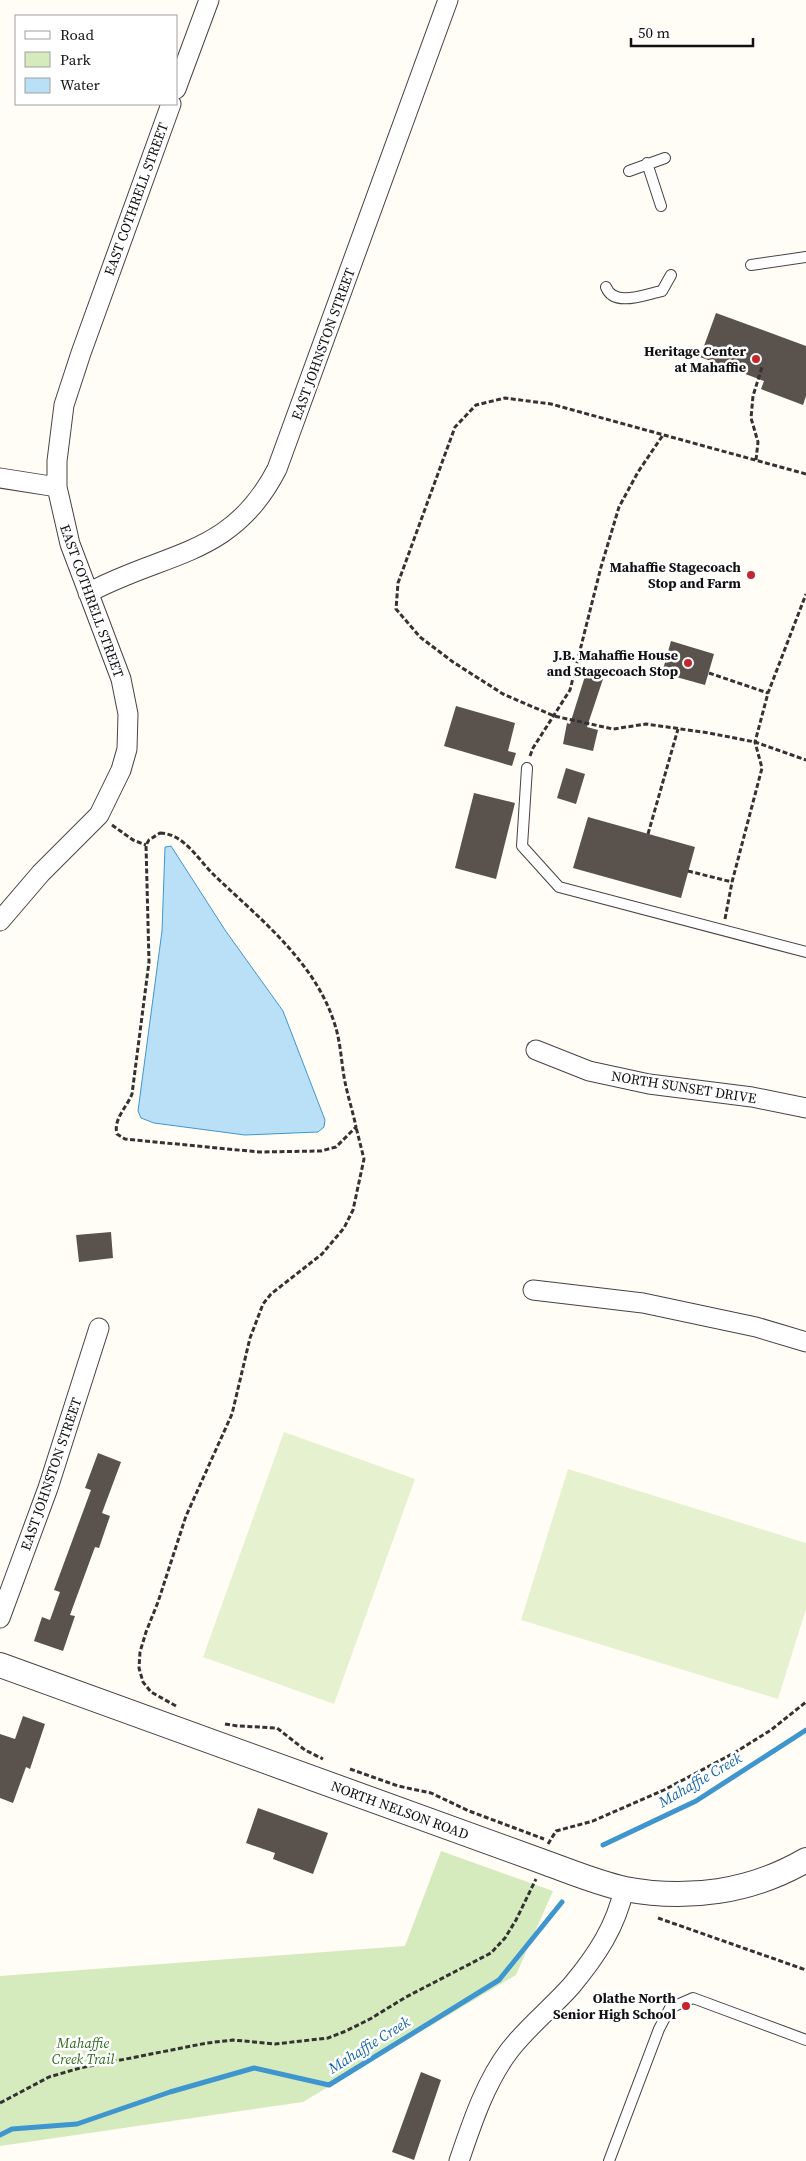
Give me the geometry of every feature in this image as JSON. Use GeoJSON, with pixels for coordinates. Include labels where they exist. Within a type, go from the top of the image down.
{"type":"FeatureCollection","features":[{"type":"Feature","properties":{"kind":"street"},"geometry":{"type":"LineString","coordinates":[[178,84],[209,0]]}},
{"type":"Feature","properties":{"kind":"street","name":"EAST JOHNSTON STREET"},"geometry":{"type":"LineString","coordinates":[[88,593],[114,580],[212,540],[244,517],[268,486],[277,468],[448,0]]}},
{"type":"Feature","properties":{"kind":"street","name":"EAST COTHRELL STREET"},"geometry":{"type":"LineString","coordinates":[[0,921],[41,873],[99,815],[121,770],[127,749],[128,714],[121,679],[70,544],[56,487],[57,462],[64,405],[80,352],[171,105]]}},
{"type":"Feature","properties":{"kind":"street"},"geometry":{"type":"LineString","coordinates":[[0,478],[56,487]]}},
{"type":"Feature","properties":{"kind":"street","name":"NORTH SUNSET DRIVE"},"geometry":{"type":"LineString","coordinates":[[536,1050],[589,1071],[649,1084],[752,1097],[806,1108]]}},
{"type":"Feature","properties":{"kind":"street"},"geometry":{"type":"LineString","coordinates":[[533,1290],[643,1303],[756,1327],[806,1342]]}},
{"type":"Feature","properties":{"kind":"street","name":"EAST JOHNSTON STREET"},"geometry":{"type":"LineString","coordinates":[[0,1618],[48,1488],[99,1328]]}},
{"type":"Feature","properties":{"kind":"street","name":"NORTH NELSON ROAD"},"geometry":{"type":"LineString","coordinates":[[0,1665],[545,1851],[624,1889],[689,1895],[719,1892],[751,1885],[784,1873],[806,1860]]}},
{"type":"Feature","properties":{"kind":"street"},"geometry":{"type":"LineString","coordinates":[[459,2161],[476,2112],[494,2074],[527,2029],[572,1985],[604,1942],[619,1912],[624,1889]]}},
{"type":"Feature","properties":{"kind":"lane"},"geometry":{"type":"LineString","coordinates":[[629,171],[665,158]]}},
{"type":"Feature","properties":{"kind":"lane"},"geometry":{"type":"LineString","coordinates":[[647,163],[662,206]]}},
{"type":"Feature","properties":{"kind":"lane"},"geometry":{"type":"LineString","coordinates":[[751,265],[806,257]]}},
{"type":"Feature","properties":{"kind":"lane"},"geometry":{"type":"LineString","coordinates":[[606,288],[613,296],[624,299],[662,291],[671,276]]}},
{"type":"Feature","properties":{"kind":"lane"},"geometry":{"type":"LineString","coordinates":[[527,768],[522,846],[559,887],[806,952]]}},
{"type":"Feature","properties":{"kind":"lane"},"geometry":{"type":"LineString","coordinates":[[609,2161],[659,2029],[670,2008],[693,1998],[806,2040]]}},
{"type":"Feature","properties":{"kind":"path"},"geometry":{"type":"LineString","coordinates":[[756,460],[758,442],[751,418],[753,396],[762,367]]}},
{"type":"Feature","properties":{"kind":"path"},"geometry":{"type":"LineString","coordinates":[[806,474],[551,404],[505,398],[476,405],[455,427],[398,583],[396,609],[420,637],[453,662],[502,694],[554,716],[613,729],[646,724],[755,742],[806,760]]}},
{"type":"Feature","properties":{"kind":"path"},"geometry":{"type":"LineString","coordinates":[[527,768],[533,748],[570,690],[601,567],[619,507],[662,434]]}},
{"type":"Feature","properties":{"kind":"path"},"geometry":{"type":"LineString","coordinates":[[723,930],[732,882],[762,768],[755,742],[768,693],[806,594]]}},
{"type":"Feature","properties":{"kind":"path"},"geometry":{"type":"LineString","coordinates":[[709,673],[768,693]]}},
{"type":"Feature","properties":{"kind":"path"},"geometry":{"type":"LineString","coordinates":[[648,834],[678,729]]}},
{"type":"Feature","properties":{"kind":"path"},"geometry":{"type":"LineString","coordinates":[[99,815],[133,840],[146,845]]}},
{"type":"Feature","properties":{"kind":"path"},"geometry":{"type":"LineString","coordinates":[[184,1709],[160,1698],[151,1692],[143,1682],[139,1668],[140,1652],[186,1516],[232,1414],[250,1338],[263,1304],[271,1294],[322,1254],[344,1228],[353,1210],[364,1159],[334,1020],[322,996],[297,957],[176,836],[160,834],[149,840],[146,845],[149,962],[132,1094],[128,1104],[117,1120],[115,1127],[117,1134],[125,1139],[243,1150],[321,1151],[336,1147],[356,1127]]}},
{"type":"Feature","properties":{"kind":"path"},"geometry":{"type":"LineString","coordinates":[[688,871],[732,882]]}},
{"type":"Feature","properties":{"kind":"path"},"geometry":{"type":"LineString","coordinates":[[0,2102],[49,2077],[80,2068],[207,2043],[233,2040],[275,2044],[328,2038],[346,2031],[406,1997],[491,1953],[505,1938],[516,1920],[535,1882],[545,1851],[556,1831],[592,1821],[664,1790],[771,1730],[806,1702]]}},
{"type":"Feature","properties":{"kind":"path"},"geometry":{"type":"LineString","coordinates":[[224,1723],[238,1726],[277,1728],[305,1750],[324,1760]]}},
{"type":"Feature","properties":{"kind":"path"},"geometry":{"type":"LineString","coordinates":[[343,1766],[398,1786],[431,1793],[545,1851]]}},
{"type":"Feature","properties":{"kind":"path"},"geometry":{"type":"LineString","coordinates":[[658,1918],[806,1970]]}},
{"type":"Feature","properties":{"kind":"green space"},"geometry":{"type":"Polygon","coordinates":[[[284,1432],[415,1479],[334,1704],[203,1657],[284,1432]]]}},
{"type":"Feature","properties":{"kind":"green space"},"geometry":{"type":"Polygon","coordinates":[[[568,1469],[806,1543],[806,1609],[778,1699],[521,1620],[568,1469]]]}},
{"type":"Feature","properties":{"kind":"green space","name":"Mahaffie Creek Trail"},"geometry":{"type":"Polygon","coordinates":[[[441,1851],[553,1891],[516,1975],[303,2102],[0,2146],[0,1976],[405,1946],[441,1851]]]}},
{"type":"Feature","properties":{"kind":"water"},"geometry":{"type":"Polygon","coordinates":[[[171,846],[225,930],[283,1011],[325,1120],[324,1127],[318,1132],[245,1135],[154,1123],[141,1118],[138,1111],[162,931],[165,847],[171,846]]]}},
{"type":"Feature","properties":{"kind":"building","name":"Heritage Center at Mahaffie"},"geometry":{"type":"Polygon","coordinates":[[[716,313],[806,346],[806,396],[803,405],[761,389],[764,381],[700,357],[716,313]]]}},
{"type":"Feature","properties":{"kind":"building","name":"J.B. Mahaffie House and Stagecoach Stop"},"geometry":{"type":"Polygon","coordinates":[[[671,641],[714,654],[705,685],[662,673],[671,641]]]}},
{"type":"Feature","properties":{"kind":"building"},"geometry":{"type":"Polygon","coordinates":[[[586,673],[603,679],[587,727],[598,730],[593,751],[563,744],[567,723],[570,724],[586,673]]]}},
{"type":"Feature","properties":{"kind":"building"},"geometry":{"type":"Polygon","coordinates":[[[456,706],[515,723],[508,751],[516,753],[512,766],[444,746],[456,706]]]}},
{"type":"Feature","properties":{"kind":"building"},"geometry":{"type":"Polygon","coordinates":[[[566,768],[585,774],[576,804],[557,798],[566,768]]]}},
{"type":"Feature","properties":{"kind":"building"},"geometry":{"type":"Polygon","coordinates":[[[474,793],[515,803],[496,879],[455,868],[474,793]]]}},
{"type":"Feature","properties":{"kind":"building"},"geometry":{"type":"Polygon","coordinates":[[[588,817],[695,847],[681,898],[573,868],[588,817]]]}},
{"type":"Feature","properties":{"kind":"building"},"geometry":{"type":"Polygon","coordinates":[[[111,1232],[113,1258],[79,1262],[76,1235],[111,1232]]]}},
{"type":"Feature","properties":{"kind":"building"},"geometry":{"type":"Polygon","coordinates":[[[98,1453],[121,1462],[102,1513],[110,1516],[99,1548],[95,1547],[70,1615],[75,1616],[63,1651],[34,1641],[42,1617],[50,1620],[60,1592],[54,1590],[91,1490],[85,1488],[98,1453]]]}},
{"type":"Feature","properties":{"kind":"building"},"geometry":{"type":"Polygon","coordinates":[[[23,1716],[45,1724],[30,1769],[26,1767],[13,1803],[0,1798],[0,1734],[15,1739],[23,1716]]]}},
{"type":"Feature","properties":{"kind":"building"},"geometry":{"type":"Polygon","coordinates":[[[258,1808],[328,1833],[313,1874],[273,1859],[275,1853],[246,1843],[258,1808]]]}},
{"type":"Feature","properties":{"kind":"building"},"geometry":{"type":"Polygon","coordinates":[[[421,2072],[441,2080],[414,2160],[392,2152],[421,2072]]]}},
{"type":"Feature","properties":{"kind":"waterway","name":"Mahaffie Creek"},"geometry":{"type":"LineString","coordinates":[[603,1845],[696,1801],[806,1730]]}},
{"type":"Feature","properties":{"kind":"waterway","name":"Mahaffie Creek"},"geometry":{"type":"LineString","coordinates":[[0,2135],[12,2129],[77,2124],[170,2092],[254,2068],[329,2085],[499,1980],[562,1902]]}},
{"type":"Feature","properties":{"kind":"place","name":"Heritage Center at Mahaffie"},"geometry":{"type":"Point","coordinates":[756,359]}},
{"type":"Feature","properties":{"kind":"place","name":"Mahaffie Stagecoach Stop and Farm"},"geometry":{"type":"Point","coordinates":[751,575]}},
{"type":"Feature","properties":{"kind":"place","name":"J.B. Mahaffie House and Stagecoach Stop"},"geometry":{"type":"Point","coordinates":[688,663]}},
{"type":"Feature","properties":{"kind":"place","name":"Olathe North Senior High School"},"geometry":{"type":"Point","coordinates":[686,2006]}}]}
